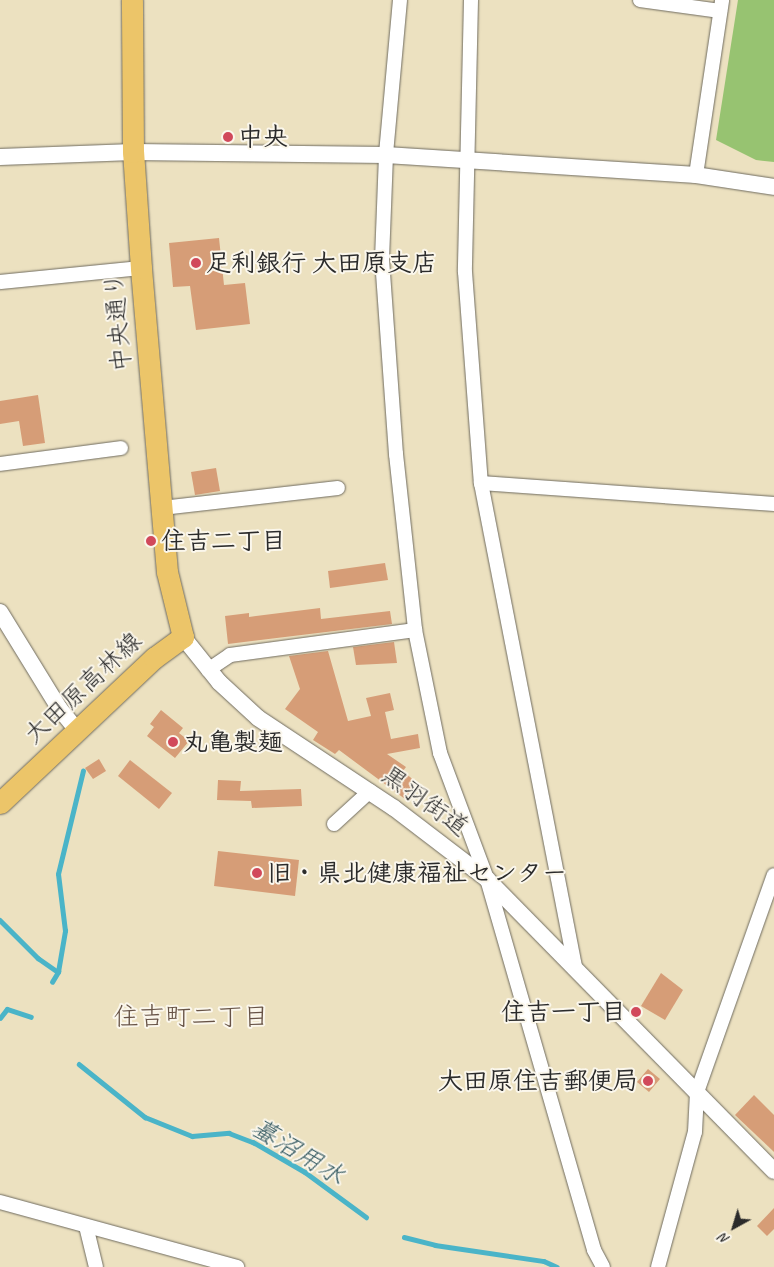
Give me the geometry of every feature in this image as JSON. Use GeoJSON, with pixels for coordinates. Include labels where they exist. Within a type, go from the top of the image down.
{"type":"FeatureCollection","features":[{"type":"Feature","properties":{"kind":"main road","name":"中央通り"},"geometry":{"type":"LineString","coordinates":[[132,0],[133,152],[142,268],[167,572],[183,637]]}},
{"type":"Feature","properties":{"kind":"main road","name":"大田原高林線"},"geometry":{"type":"LineString","coordinates":[[0,803],[154,658],[183,637]]}},
{"type":"Feature","properties":{"kind":"street"},"geometry":{"type":"LineString","coordinates":[[400,0],[386,155],[382,259],[396,454],[415,630],[440,754],[487,879],[591,1240],[603,1267]]}},
{"type":"Feature","properties":{"kind":"street"},"geometry":{"type":"LineString","coordinates":[[471,0],[465,272],[481,483],[575,966]]}},
{"type":"Feature","properties":{"kind":"street"},"geometry":{"type":"LineString","coordinates":[[640,0],[721,6],[696,175]]}},
{"type":"Feature","properties":{"kind":"street"},"geometry":{"type":"LineString","coordinates":[[0,157],[133,152],[386,155],[696,175],[774,187]]}},
{"type":"Feature","properties":{"kind":"street"},"geometry":{"type":"LineString","coordinates":[[0,282],[142,268]]}},
{"type":"Feature","properties":{"kind":"street"},"geometry":{"type":"LineString","coordinates":[[0,464],[121,448]]}},
{"type":"Feature","properties":{"kind":"street"},"geometry":{"type":"LineString","coordinates":[[481,483],[774,504]]}},
{"type":"Feature","properties":{"kind":"street"},"geometry":{"type":"LineString","coordinates":[[162,508],[338,488]]}},
{"type":"Feature","properties":{"kind":"street"},"geometry":{"type":"LineString","coordinates":[[0,612],[59,708],[77,730]]}},
{"type":"Feature","properties":{"kind":"street"},"geometry":{"type":"LineString","coordinates":[[208,670],[230,655],[415,630]]}},
{"type":"Feature","properties":{"kind":"street","name":"黒羽街道"},"geometry":{"type":"LineString","coordinates":[[183,637],[208,670],[240,703],[271,728],[370,791],[487,879],[575,966],[774,1170]]}},
{"type":"Feature","properties":{"kind":"street"},"geometry":{"type":"LineString","coordinates":[[334,824],[370,791]]}},
{"type":"Feature","properties":{"kind":"street"},"geometry":{"type":"LineString","coordinates":[[658,1267],[695,1132],[697,1092],[774,875]]}},
{"type":"Feature","properties":{"kind":"street"},"geometry":{"type":"LineString","coordinates":[[0,1202],[237,1267]]}},
{"type":"Feature","properties":{"kind":"street"},"geometry":{"type":"LineString","coordinates":[[86,1226],[96,1267]]}},
{"type":"Feature","properties":{"kind":"green space"},"geometry":{"type":"Polygon","coordinates":[[[738,0],[774,0],[774,162],[756,160],[716,140],[738,0]]]}},
{"type":"Feature","properties":{"kind":"building"},"geometry":{"type":"Polygon","coordinates":[[[219,238],[224,285],[245,283],[250,324],[196,330],[190,286],[173,287],[169,243],[219,238]]]}},
{"type":"Feature","properties":{"kind":"building"},"geometry":{"type":"Polygon","coordinates":[[[38,395],[45,443],[23,446],[19,421],[0,424],[0,401],[38,395]]]}},
{"type":"Feature","properties":{"kind":"building"},"geometry":{"type":"Polygon","coordinates":[[[216,468],[220,491],[195,495],[191,472],[216,468]]]}},
{"type":"Feature","properties":{"kind":"building"},"geometry":{"type":"Polygon","coordinates":[[[385,563],[388,580],[330,588],[328,571],[385,563]]]}},
{"type":"Feature","properties":{"kind":"building"},"geometry":{"type":"Polygon","coordinates":[[[320,608],[321,619],[390,611],[392,624],[228,644],[225,616],[249,613],[249,617],[320,608]]]}},
{"type":"Feature","properties":{"kind":"building"},"geometry":{"type":"Polygon","coordinates":[[[394,642],[397,663],[356,665],[353,647],[394,642]]]}},
{"type":"Feature","properties":{"kind":"building"},"geometry":{"type":"Polygon","coordinates":[[[328,651],[348,721],[371,716],[366,698],[390,693],[394,710],[385,712],[391,739],[418,734],[420,748],[387,754],[406,767],[403,771],[417,783],[405,799],[339,750],[335,754],[313,740],[318,732],[285,709],[300,689],[289,656],[328,651]]]}},
{"type":"Feature","properties":{"kind":"building"},"geometry":{"type":"Polygon","coordinates":[[[161,710],[183,728],[179,733],[189,741],[175,758],[147,736],[154,727],[150,724],[161,710]]]}},
{"type":"Feature","properties":{"kind":"building"},"geometry":{"type":"Polygon","coordinates":[[[99,759],[106,771],[93,779],[85,768],[99,759]]]}},
{"type":"Feature","properties":{"kind":"building"},"geometry":{"type":"Polygon","coordinates":[[[130,760],[172,793],[159,809],[118,776],[130,760]]]}},
{"type":"Feature","properties":{"kind":"building"},"geometry":{"type":"Polygon","coordinates":[[[218,780],[241,781],[240,791],[301,789],[302,806],[252,808],[251,801],[217,800],[218,780]]]}},
{"type":"Feature","properties":{"kind":"building","name":"旧・県北健康福祉センター"},"geometry":{"type":"Polygon","coordinates":[[[218,851],[299,860],[295,896],[214,886],[218,851]]]}},
{"type":"Feature","properties":{"kind":"building"},"geometry":{"type":"Polygon","coordinates":[[[661,973],[683,990],[665,1020],[641,1006],[661,973]]]}},
{"type":"Feature","properties":{"kind":"building","name":"大田原住吉郵便局"},"geometry":{"type":"Polygon","coordinates":[[[648,1069],[660,1079],[649,1092],[637,1082],[648,1069]]]}},
{"type":"Feature","properties":{"kind":"building"},"geometry":{"type":"Polygon","coordinates":[[[754,1095],[774,1115],[774,1152],[735,1115],[754,1095]]]}},
{"type":"Feature","properties":{"kind":"building"},"geometry":{"type":"Polygon","coordinates":[[[774,1208],[774,1229],[767,1236],[757,1226],[774,1208]]]}},
{"type":"Feature","properties":{"kind":"waterway"},"geometry":{"type":"LineString","coordinates":[[52,982],[58,972],[65,931],[58,874],[83,771]]}},
{"type":"Feature","properties":{"kind":"waterway"},"geometry":{"type":"LineString","coordinates":[[0,920],[38,958],[58,972]]}},
{"type":"Feature","properties":{"kind":"waterway"},"geometry":{"type":"LineString","coordinates":[[0,1018],[7,1009],[31,1017]]}},
{"type":"Feature","properties":{"kind":"waterway","name":"蟇沼用水"},"geometry":{"type":"LineString","coordinates":[[79,1064],[145,1117],[192,1136],[229,1133],[253,1142],[305,1172],[366,1217]]}},
{"type":"Feature","properties":{"kind":"waterway","name":"蟇沼用水"},"geometry":{"type":"LineString","coordinates":[[404,1237],[435,1245],[544,1261],[557,1267]]}},
{"type":"Feature","properties":{"kind":"place","name":"中央"},"geometry":{"type":"Point","coordinates":[228,137]}},
{"type":"Feature","properties":{"kind":"place","name":"足利銀行 大田原支店"},"geometry":{"type":"Point","coordinates":[196,263]}},
{"type":"Feature","properties":{"kind":"place","name":"住吉二丁目"},"geometry":{"type":"Point","coordinates":[151,541]}},
{"type":"Feature","properties":{"kind":"place","name":"丸亀製麺"},"geometry":{"type":"Point","coordinates":[173,742]}},
{"type":"Feature","properties":{"kind":"place","name":"旧・県北健康福祉センター"},"geometry":{"type":"Point","coordinates":[257,873]}},
{"type":"Feature","properties":{"kind":"place","name":"住吉一丁目"},"geometry":{"type":"Point","coordinates":[636,1012]}},
{"type":"Feature","properties":{"kind":"place","name":"大田原住吉郵便局"},"geometry":{"type":"Point","coordinates":[648,1081]}},
{"type":"Feature","properties":{"kind":"district","name":"住吉町二丁目"},"geometry":{"type":"Point","coordinates":[191,1017]}}]}
